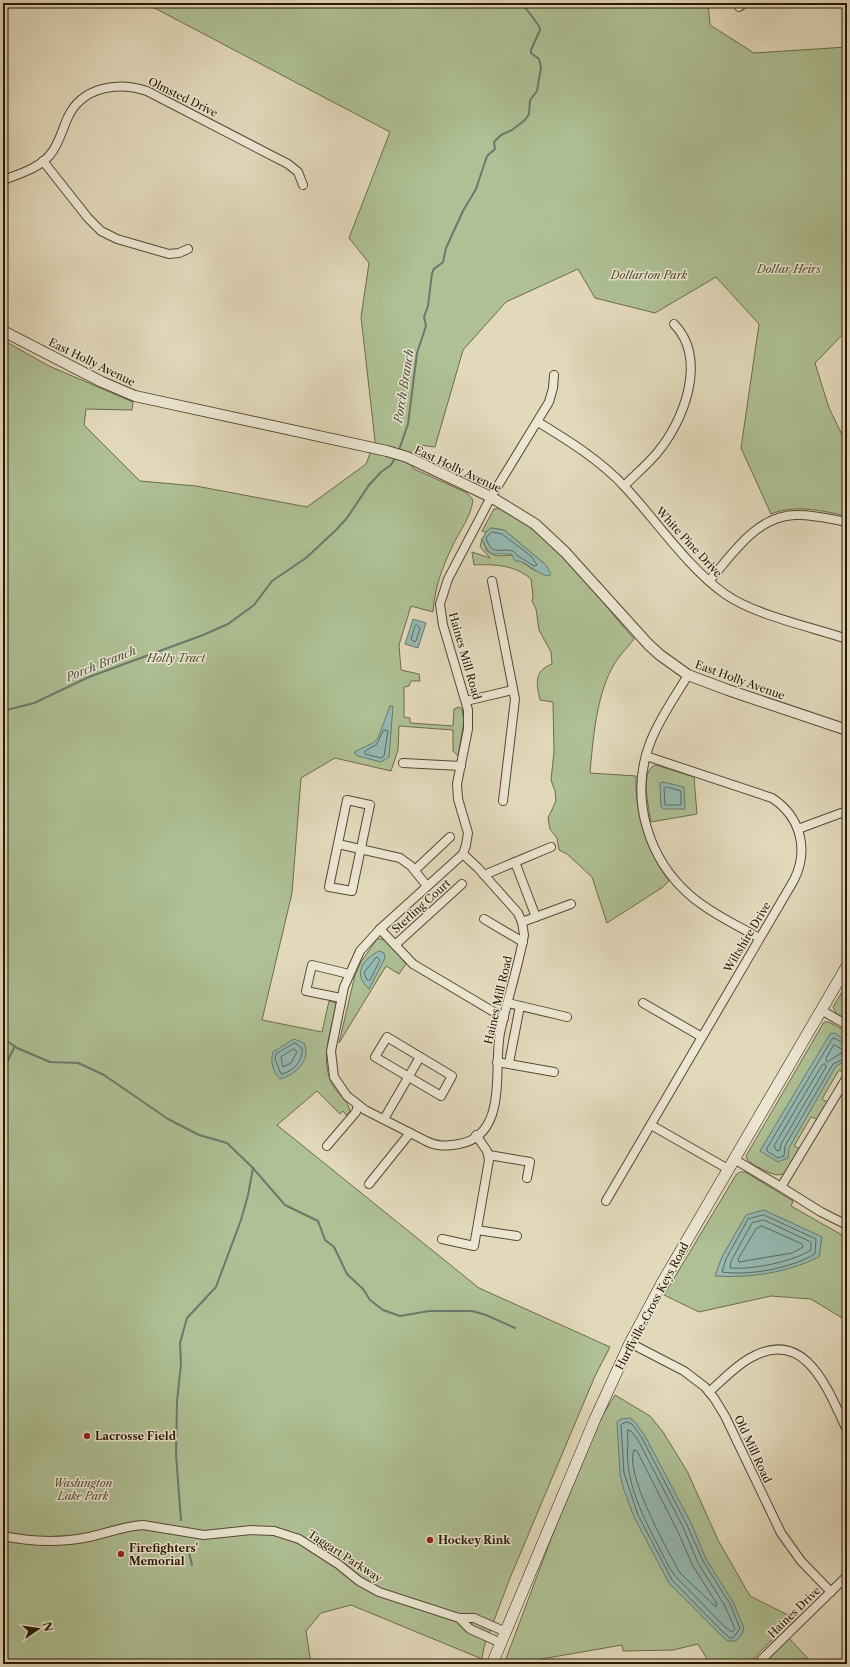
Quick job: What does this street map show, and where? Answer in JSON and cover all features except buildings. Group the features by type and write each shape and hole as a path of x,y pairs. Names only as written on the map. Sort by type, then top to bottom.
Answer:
{"main road":[{"name":"Hurffville-Cross Keys Road","path":"492,1664 595,1419 630,1343 662,1283 847,966"}],"street":[{"name":"Olmsted Drive","path":"3,180 30,169 43,161 56,146 69,114 82,99 103,88 128,86 154,94 288,164 298,172 302,185"},
{"path":"43,161 88,218 107,235 169,254 179,253 188,249"},
{"path":"624,486 661,448 674,428 684,404 689,384 691,358 687,343 674,324"},
{"name":"East Holly Avenue","path":"3,331 102,382 140,398 387,451 407,458 491,497 526,517 550,536 648,644 660,655 688,675 720,688 847,730"},
{"name":"Haines Mill Road","path":"522,922 524,928 523,942 504,1018 497,1062 495,1107 487,1125 476,1135 463,1143 439,1146 431,1144 358,1106 342,1092 334,1078 332,1068 332,1046 342,998 349,974 360,950 380,928 463,854 468,839 468,833 457,792 460,766 468,729 466,701 444,630 440,604 448,579 491,497 538,422 552,395 554,375"},
{"name":"White Pine Drive","path":"538,422 586,453 624,486 709,581 725,594 748,606 847,639"},
{"path":"709,581 750,535 769,522 785,516 802,514 847,522"},
{"path":"492,581 515,707 503,801"},
{"path":"688,675 658,724 646,756 642,779 643,811 651,841 665,867 680,886 700,903 759,938"},
{"path":"466,701 513,690"},
{"name":"Wiltshire Drive","path":"606,1201 800,867 802,847 798,829 784,808 768,796 646,756"},
{"path":"403,763 460,766"},
{"path":"347,800 370,805 352,891 329,887 338,844 347,800"},
{"path":"798,829 844,812"},
{"path":"415,870 450,837"},
{"path":"338,844 396,856 408,862 427,886"},
{"path":"484,875 551,848"},
{"path":"463,854 518,913 522,922 571,904"},
{"path":"515,862 536,917"},
{"name":"Sterling Court","path":"395,945 462,884"},
{"path":"484,919 523,942"},
{"path":"380,928 418,968 504,1018"},
{"path":"342,998 306,991 312,966 349,974"},
{"path":"508,1003 567,1017"},
{"path":"643,1003 702,1037"},
{"path":"509,1063 520,1006"},
{"path":"821,1010 847,1025"},
{"path":"387,1037 420,1056 452,1076 441,1096 374,1057 387,1037"},
{"path":"384,1119 420,1056"},
{"path":"497,1062 554,1072"},
{"path":"781,1187 847,1077"},
{"path":"327,1146 356,1112 358,1106"},
{"path":"651,1124 728,1169"},
{"path":"369,1184 410,1133"},
{"path":"442,1239 474,1246 489,1155 476,1135"},
{"path":"489,1155 530,1162 527,1178"},
{"path":"734,1159 821,1212 847,1225"},
{"path":"477,1230 517,1236"},
{"name":"Old Mill Road","path":"630,1343 679,1368 700,1382 709,1392 725,1416 781,1533 801,1561 831,1592"},
{"path":"709,1392 753,1356 768,1351 789,1352 801,1356 815,1368 847,1430"},
{"name":"Taggart Parkway","path":"3,1536 43,1542 87,1537 133,1525 143,1525 204,1535 251,1530 274,1531 299,1539 338,1564 359,1581 379,1592 459,1618 474,1618 506,1632"},
{"name":"Haines Drive","path":"757,1664 847,1576"},
{"name":"Taggart Parkway","path":"459,1618 470,1629 501,1643"}],"green space":[{"name":"Holly Tract","path":"145,3 708,3 710,25 754,53 847,47 847,330 815,363 829,408 847,445 847,516 809,509 790,509 771,514 741,448 759,324 716,277 655,313 595,298 578,269 506,302 463,350 435,447 418,445 412,468 467,493 473,500 468,518 442,569 435,594 433,612 411,606 399,645 401,670 419,674 420,681 411,681 409,686 404,687 404,717 410,718 410,723 453,726 454,709 459,707 462,709 464,721 458,756 453,751 453,730 399,726 398,750 391,771 335,758 301,778 292,893 262,1020 322,1032 329,1001 336,1003 328,1042 328,1072 331,1082 347,1103 350,1111 347,1116 343,1111 340,1114 317,1091 277,1125 479,1288 610,1347 595,1376 510,1578 484,1647 482,1659 351,1605 321,1613 306,1631 311,1664 3,1664 3,340 49,366 133,402 132,410 86,409 84,425 140,481 196,486 307,507 366,464 375,441 361,317 369,263 349,238 390,132"},
{"path":"498,508 516,517 553,548 588,585 634,639 614,664 602,692 596,719 590,773 636,776 638,805 644,832 654,857 669,881 663,887 607,923 592,877 567,854 559,850 557,838 550,829 548,818 556,801 555,791 551,780 554,752 553,702 540,700 537,683 539,674 542,670 552,664 551,652 539,630 536,609 532,601 533,596 531,579 525,574 504,566 474,565 472,552 490,558 480,547 482,539 487,551 496,556 512,555 535,571 546,565 504,530 491,528 486,532 482,531 494,509"},
{"path":"656,765 694,777 697,814 651,822 646,781 651,768"},
{"path":"377,939 381,939 390,944 406,964 399,974 386,966 339,1043 355,975 361,962"},
{"path":"842,992 847,995 847,1020 836,1013 833,1007"},
{"path":"824,1022 829,1022 847,1032 847,1068 844,1073 839,1070 822,1099 827,1102 817,1119 811,1117 794,1146 800,1149 788,1169 781,1175 776,1175 751,1163 746,1156"},
{"path":"740,1172 745,1172 793,1201 791,1206 842,1235 847,1235 847,1321 811,1299 771,1296 699,1312 664,1295 736,1175"},
{"path":"615,1395 650,1416 663,1432 687,1471 718,1540 750,1596 794,1618 748,1664 710,1664 698,1644 673,1650 623,1651 622,1645 513,1664 504,1664 554,1531 602,1416"},
{"path":"789,1638 813,1664 763,1664"}],"water":[{"path":"491,528 504,530 546,565 551,574 549,576 544,575 524,563 515,561 512,555 494,554 488,551 482,539 486,532"},
{"path":"413,619 426,623 418,648 405,644"},
{"path":"390,706 393,706 389,757 381,762 358,756 354,753 356,751 373,743 378,738"},
{"path":"663,782 684,787 685,809 664,809 661,807 660,783"},
{"path":"379,951 384,953 385,958 369,989 361,978 360,972 368,958"},
{"path":"835,1033 847,1042 847,1060 836,1066 789,1148 788,1158 778,1162 760,1151 830,1034"},
{"path":"294,1039 304,1043 306,1055 304,1061 301,1066 291,1074 280,1079 273,1066 273,1052"},
{"path":"764,1210 822,1237 819,1257 781,1271 742,1276 715,1276 722,1257 746,1215"},
{"path":"630,1418 635,1422 645,1436 691,1523 706,1559 733,1602 744,1628 742,1634 736,1641 728,1641 723,1637 669,1583 634,1517 620,1474 617,1422 621,1419"}],"waterway":[{"name":"Porch Branch","path":"399,450 408,424 417,353 426,326 424,317 428,306 432,273 434,269 443,262 446,248 463,211 476,189 487,156 495,149 494,142 501,135 512,130 525,120 529,114 530,100 537,91 541,67 539,59 531,53 531,50 540,30 539,26 522,3"},
{"name":"Porch Branch","path":"3,711 34,703 89,677 203,635 228,624 254,605 272,581 306,558 337,529 347,518 369,485 381,472 391,465 395,458"},
{"path":"3,1038 17,1048 50,1062 78,1063 87,1067 104,1075 168,1119 199,1135 227,1143 253,1168 285,1205 318,1221 325,1240 334,1247 347,1274 363,1289 370,1300 383,1310 400,1316 429,1311 472,1311 486,1315 515,1328"},
{"path":"3,1070 15,1046"},
{"path":"181,1520 176,1455 177,1401 181,1364 180,1343 187,1318 216,1287 241,1220 253,1168"},
{"path":"188,1548 192,1565"}],"place":[{"name":"Lacrosse Field","path":"87,1436"},
{"name":"Hockey Rink","path":"430,1540"},
{"name":"Firefighters' Memorial","path":"121,1554"}],"park label":[{"name":"Dollar Heirs","path":"789,269"},
{"name":"Dollarton Park","path":"649,275"},
{"name":"Washington Lake Park","path":"83,1489"}]}
